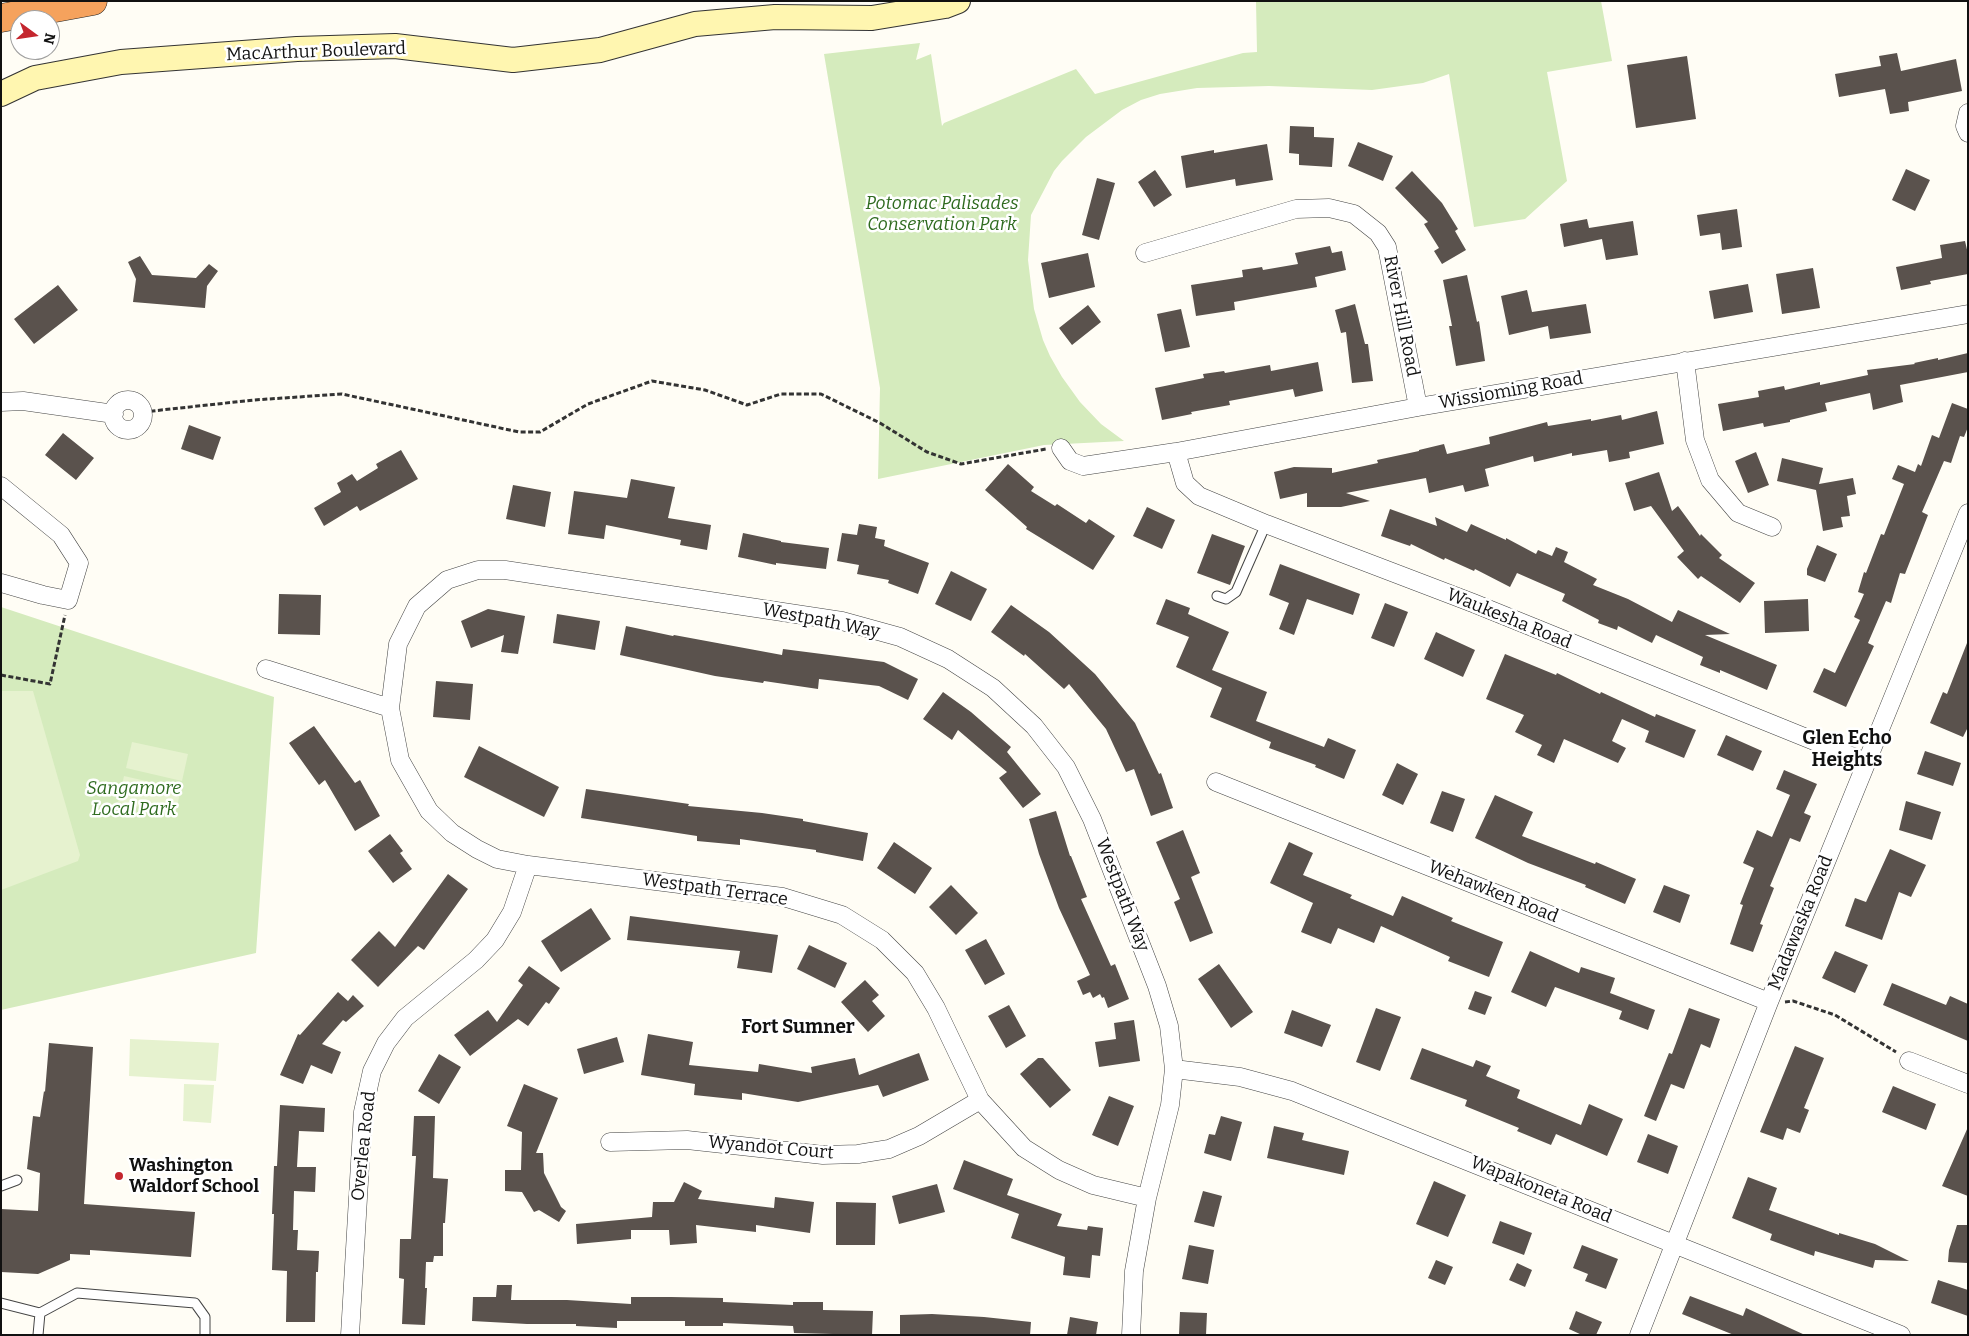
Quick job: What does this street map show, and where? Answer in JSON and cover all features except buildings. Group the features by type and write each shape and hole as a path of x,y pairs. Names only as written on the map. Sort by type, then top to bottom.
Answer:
{"highway":[{"path":"1,18 93,1"}],"main road":[{"name":"MacArthur Boulevard","path":"1,94 35,78 121,62 297,49 395,46 513,60 600,50 695,24 775,17 872,18 945,6 958,1"}],"street":[{"path":"1968,113 1965,126 1968,134"},
{"name":"River Hill Road","path":"1146,253 1296,209 1329,208 1354,214 1378,233 1387,247 1418,407"},
{"name":"Wissioming Road","path":"1061,448 1070,461 1083,466 1176,452 1418,407 1968,314"},
{"path":"1685,361 1695,440 1710,480 1738,513 1772,527"},
{"path":"1,402 23,401 114,414 115,409 121,402 130,400 138,404 143,412"},
{"name":"Waukesha Road","path":"1176,452 1184,483 1194,494 1266,524 1473,603 1866,762"},
{"path":"1,486 61,535 80,563 70,596 44,595 1,583"},
{"name":"Madawaska Road","path":"1639,1335 1769,1002 1968,513"},
{"name":"Westpath Way","path":"390,708 398,644 417,606 447,580 478,570 505,570 842,621 900,637 916,644 948,659 993,688 1034,726 1066,768 1092,819 1158,986 1169,1026 1174,1069 1170,1105 1147,1198 1134,1271 1131,1335"},
{"path":"266,669 390,708"},
{"name":"Westpath Terrace","path":"390,708 400,760 429,811 452,833 476,849 497,859 528,865 783,898 842,916 882,940 915,973 936,1008 980,1100 1024,1148 1059,1170 1093,1185 1147,1198"},
{"name":"Wehawken Road","path":"1216,782 1769,1002"},
{"name":"Overlea Road","path":"350,1335 363,1112 372,1071 386,1043 405,1018 476,960 495,940 512,912 528,865"},
{"path":"1909,1061 1968,1084"},
{"name":"Wapakoneta Road","path":"1174,1069 1240,1077 1292,1090 1901,1335"},
{"name":"Wyandot Court","path":"610,1142 687,1140 823,1156 858,1154 889,1149 919,1136 980,1100"}],"lane":[{"path":"1216,596 1226,599 1236,592 1266,524"},
{"path":"1,1186 17,1180"},
{"path":"1,1303 40,1313 77,1293 195,1303 205,1317 205,1335"},
{"path":"38,1335 40,1313"}],"path":[{"path":"143,412 254,400 342,394 520,432 540,432 588,404 652,380 705,390 747,405 780,394 821,394 880,423 927,452 960,464 1041,449 1061,448"},
{"path":"1,675 50,684 70,596"},
{"path":"1769,1002 1793,1001 1835,1015 1909,1061"}],"green space":[{"name":"Potomac Palisades Conservation Park","path":"1256,1 1601,1 1612,61 1547,72 1567,181 1525,219 1474,227 1449,74 1423,83 1372,90 1269,86 1197,88 1160,94 1141,100 1122,110 1086,137 1054,171 1031,215 1028,260 1034,309 1050,356 1080,402 1101,424 1124,441 1044,445 878,479 880,388 824,54 920,43 916,60 931,54 942,126 944,123 1076,69 1095,94 1243,53 1257,52"},
{"name":"Sangamore Local Park","path":"1,607 274,697 256,953 1,1010"},
{"path":"1,691 33,691 80,855 78,861 1,890"},
{"path":"132,742 188,754 182,781 126,768"},
{"path":"124,776 181,789 175,815 118,802"},
{"path":"130,1039 219,1043 216,1081 129,1076"},
{"path":"184,1084 214,1085 211,1123 183,1121"}],"place":[{"name":"Washington Waldorf School","path":"119,1176"}],"district":[{"name":"Glen Echo Heights","path":"1847,750"},
{"name":"Fort Sumner","path":"798,1028"}]}
